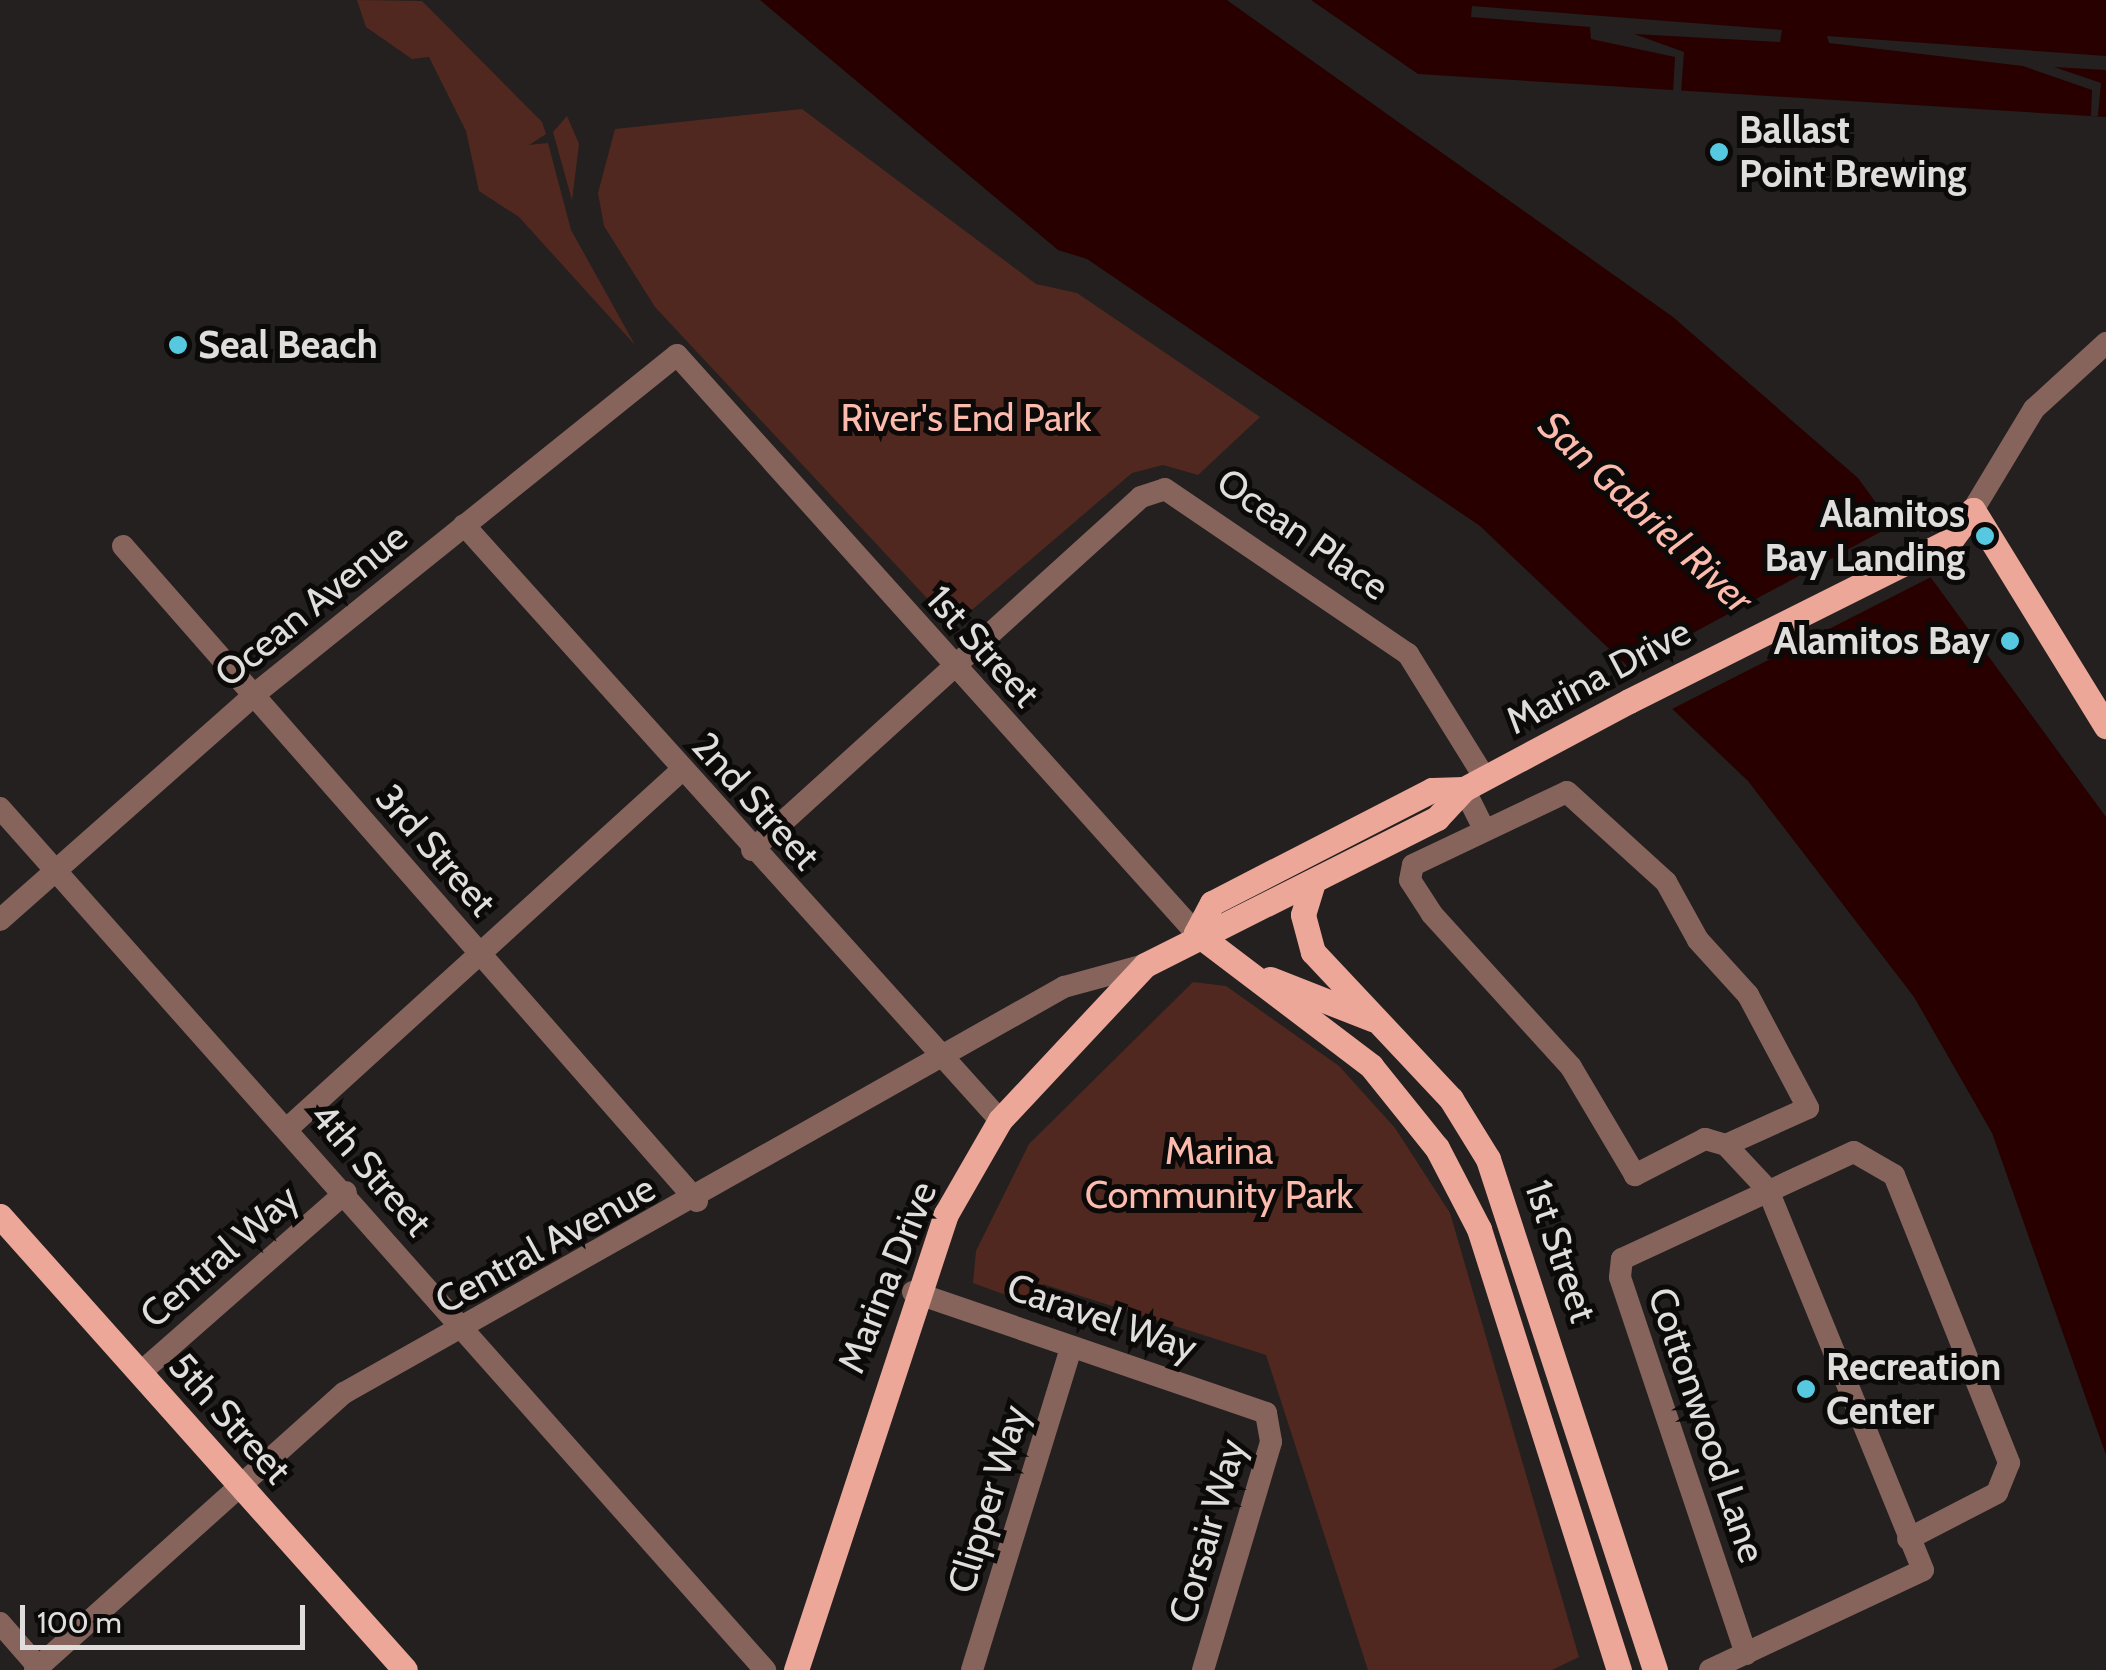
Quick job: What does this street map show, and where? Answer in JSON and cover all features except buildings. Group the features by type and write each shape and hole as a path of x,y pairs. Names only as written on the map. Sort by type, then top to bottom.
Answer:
{"main road":[{"name":"Marina Drive","path":"796,1670 913,1292 1000,1120 1146,966 1196,933 1231,927 1437,818 1474,783 1628,701 1950,540 1973,510"},
{"path":"1973,510 2106,726"},
{"name":"Marina Drive","path":"1196,933 1212,903 1432,790 1474,783"},
{"path":"1313,882 1302,915 1313,952 1386,1025"},
{"name":"1st Street","path":"1196,933 1371,1066 1460,1189 1619,1670"},
{"name":"1st Street","path":"1249,972 1386,1025 1488,1159 1654,1670"},
{"name":"5th Street","path":"0,1216 405,1670"}],"street":[{"path":"1973,510 2034,409 2106,343"},
{"name":"Ocean Avenue","path":"0,920 255,694 677,356"},
{"name":"1st Street","path":"677,356 950,666 1196,933"},
{"name":"Ocean Place","path":"950,666 1141,497 1166,488 1408,654 1474,783"},
{"name":"2nd Street","path":"464,525 752,850 1000,1120"},
{"name":"3rd Street","path":"123,546 697,1201"},
{"path":"752,850 950,666"},
{"name":"Central Way","path":"288,1128 682,770"},
{"path":"1474,783 1483,827"},
{"path":"1710,1670 1923,1570 1768,1190 1726,1144 1704,1139 1630,1172 1571,1068 1432,914 1410,880 1412,865 1483,827 1567,792 1666,882 1698,940 1748,996 1808,1108 1726,1144"},
{"name":"4th Street","path":"0,808 346,1192 765,1670"},
{"name":"Central Avenue","path":"38,1669 344,1393 697,1201 1064,987 1146,966"},
{"name":"Cottonwood Lane","path":"1746,1654 1618,1270 1622,1259 1854,1152 1875,1160 1894,1175 1952,1316 2008,1480 1908,1539"},
{"name":"Central Way","path":"140,1374 346,1192"},
{"name":"Caravel Way","path":"913,1292 1266,1413"},
{"name":"Clipper Way","path":"972,1670 1071,1349"},
{"name":"Corsair Way","path":"1203,1670 1271,1442 1266,1413"},
{"path":"0,1624 38,1669"}],"green space":[{"path":"357,0 422,1 542,122 546,134 529,145 548,143 571,230 635,345 519,217 479,191 466,131 429,57 412,59 366,27"},
{"name":"River's End Park","path":"802,109 1036,284 1077,293 1260,417 1198,475 1163,465 1132,473 953,626 655,307 604,226 598,193 615,129"},
{"path":"567,116 579,144 572,200 553,132"},
{"name":"Marina Community Park","path":"1193,982 1226,986 1339,1066 1395,1128 1450,1213 1579,1657 1552,1670 1368,1670 1266,1355 1043,1284 1036,1306 973,1283 976,1251 1029,1144"}],"water":[{"name":"San Gabriel River","path":"760,0 1227,0 1673,317 1858,478 2106,817 2106,1455 1992,1133 1914,997 1748,781 1480,526 1087,259 1058,250"},
{"path":"1311,0 2106,0 2106,117 1418,74"}],"pier":[{"path":"1227,0 1284,32 1428,137 1425,141"},
{"path":"1472,6 1782,30 1780,42 1634,34 1684,52 1681,93 1673,93 1675,57 1591,39 1590,27 1471,17"},
{"path":"1827,36 2106,56 2106,70 2054,67 2101,83 2098,116 2091,116 2092,90 2023,66 1829,43"},
{"path":"1897,523 1935,575 1670,710 1628,668"}],"place":[{"name":"Ballast Point Brewing","path":"1719,152"},
{"name":"Seal Beach","path":"178,345"},
{"name":"Alamitos Bay Landing","path":"1985,536"},
{"name":"Alamitos Bay","path":"2010,641"},
{"name":"Recreation Center","path":"1806,1389"}]}
